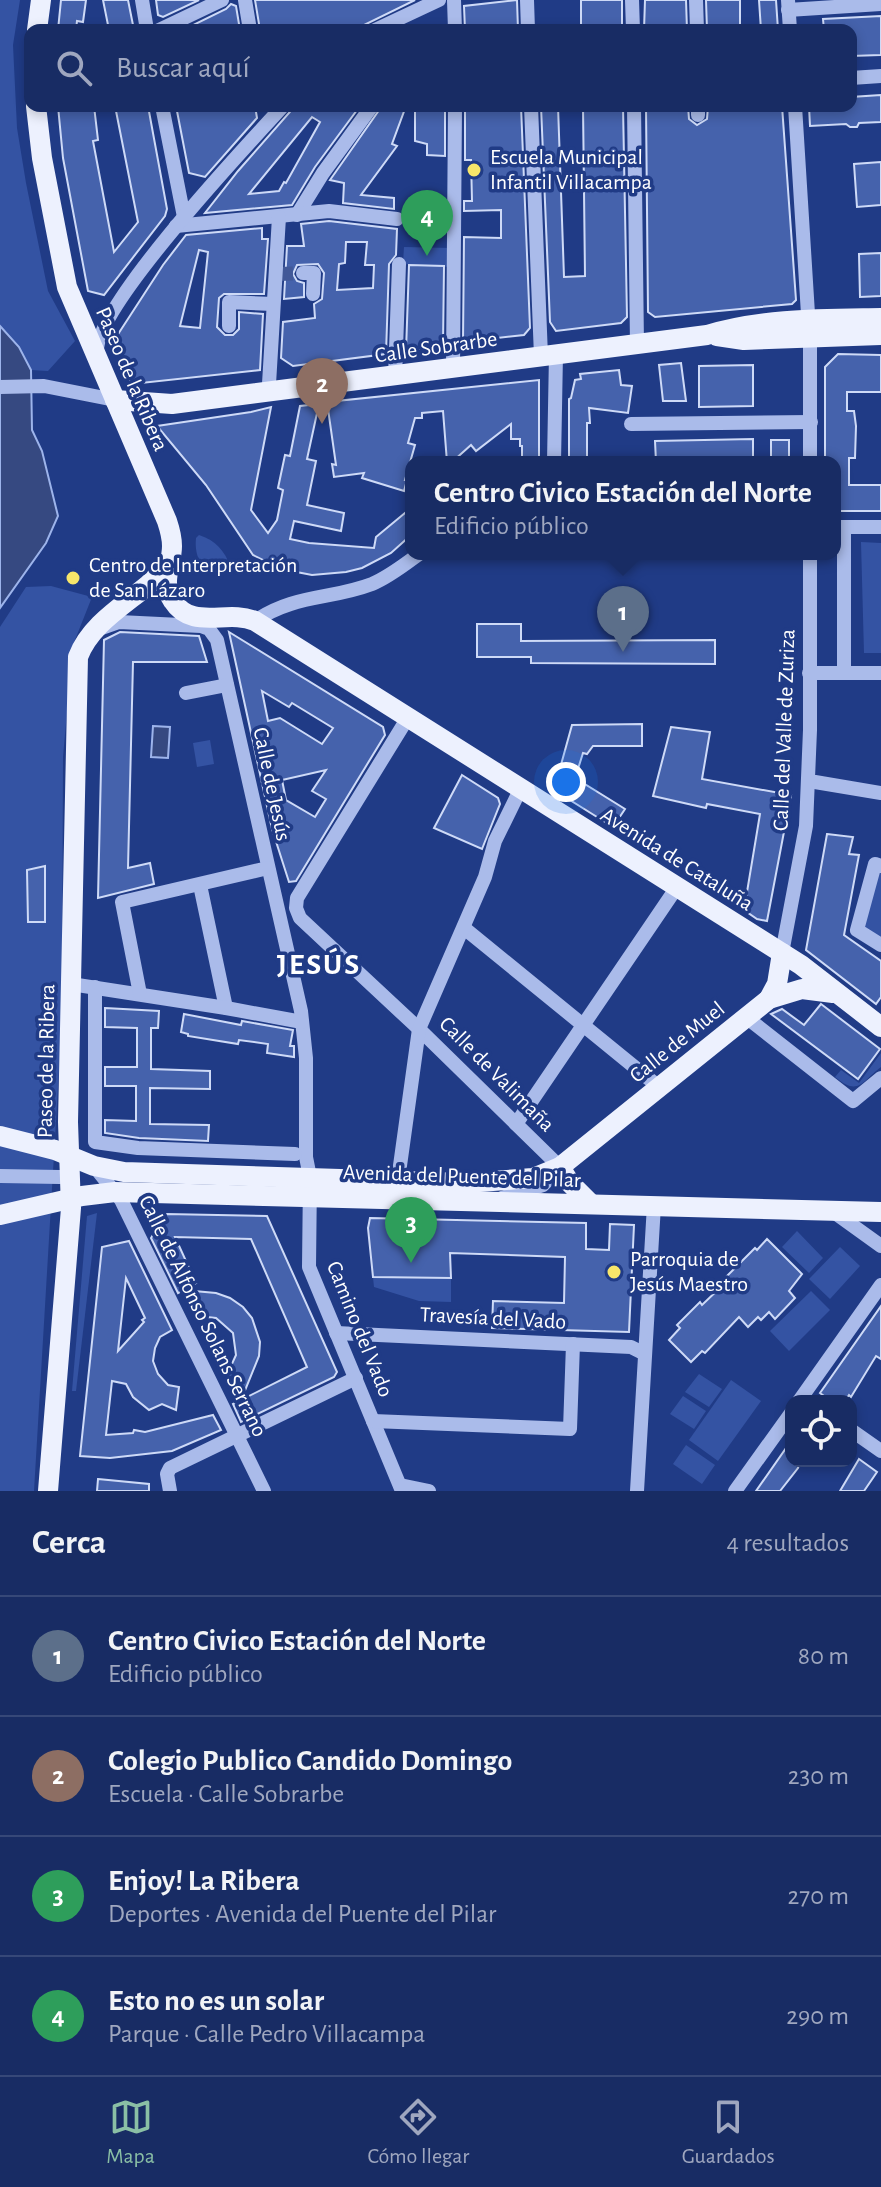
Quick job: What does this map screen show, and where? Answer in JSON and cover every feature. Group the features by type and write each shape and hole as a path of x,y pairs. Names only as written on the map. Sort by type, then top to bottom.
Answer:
{"main road":[{"path":"38,24 41,0"},
{"name":"Paseo de la Ribera","path":"37,112 63,273 171,534 169,561 150,584 113,612 91,635 78,657 68,1156 71,1199 48,1491"},
{"path":"809,328 881,318"},
{"path":"809,328 881,335"},
{"name":"Calle Sobrarbe","path":"115,400 172,404 707,335 744,340 809,328"},
{"path":"136,447 145,420 172,404"},
{"path":"169,561 166,586 177,608 195,618 245,618"},
{"name":"Avenida de Cataluña","path":"245,618 782,953 881,1027"},
{"path":"769,999 777,984 782,953"},
{"name":"Calle de Muel","path":"560,1167 769,999 802,989 837,994"},
{"name":"Avenida del Puente del Pilar","path":"0,1136 44,1146 94,1166 124,1172 497,1200 881,1212"},
{"path":"560,1167 570,1183 591,1204"},
{"name":"Avenida del Puente del Pilar","path":"0,1215 115,1192 310,1187 398,1180 466,1183 524,1179 548,1174 560,1167"}],"street":[{"path":"142,0 146,24"},
{"path":"172,24 222,0"},
{"path":"245,0 249,24"},
{"path":"397,24 439,0"},
{"path":"454,0 455,24"},
{"path":"527,0 528,24"},
{"path":"632,0 633,24"},
{"path":"696,0 697,24"},
{"path":"788,5 881,4"},
{"path":"857,78 881,76"},
{"path":"163,112 180,221"},
{"path":"266,112 268,123"},
{"path":"98,362 98,336 137,278 180,221 278,112"},
{"path":"297,215 368,112"},
{"path":"453,369 455,112"},
{"path":"531,112 554,456"},
{"path":"634,112 637,344"},
{"path":"795,112 809,328 810,456"},
{"path":"180,221 279,217 329,211 397,219"},
{"path":"269,384 279,217"},
{"path":"395,377 399,264"},
{"path":"310,271 313,294"},
{"path":"229,326 229,302 273,304"},
{"path":"0,387 44,386 115,400"},
{"path":"631,424 811,422"},
{"path":"841,527 881,527"},
{"path":"217,640 223,627 285,604 370,584 411,560"},
{"name":"Calle del Valle de Zuriza","path":"782,953 806,826 810,560"},
{"path":"841,560 844,673"},
{"path":"91,635 111,624 131,622 201,626 212,631 217,640"},
{"name":"Calle de Jesús","path":"217,640 302,1022 306,1058 306,1157 310,1187"},
{"path":"809,673 881,673"},
{"path":"186,693 227,685"},
{"path":"285,936 293,928 306,924 297,912 297,898 407,719"},
{"path":"815,782 881,793"},
{"path":"398,1180 419,1029 485,877 495,841 521,788"},
{"path":"881,866 875,864 857,930 881,945"},
{"path":"140,994 122,902 268,868"},
{"path":"200,885 226,1008"},
{"path":"516,1124 677,887"},
{"path":"276,896 297,898"},
{"name":"Calle de Valimaña","path":"306,924 560,1167"},
{"path":"464,928 659,1087"},
{"path":"71,984 302,1022"},
{"path":"95,987 95,1142 138,1148 295,1154"},
{"path":"746,1017 853,1101 881,1078"},
{"name":"Calle de Alfonso Solans Serrano","path":"94,1166 126,1209 264,1491"},
{"path":"497,1200 543,1185 560,1167"},
{"path":"0,1176 52,1177"},
{"name":"Camino del Vado","path":"310,1187 309,1267 401,1488"},
{"path":"640,1489 654,1205"},
{"path":"831,1210 881,1246"},
{"path":"806,1395 881,1285"},
{"name":"Travesía del Vado","path":"336,1333 631,1347 645,1354"},
{"path":"373,1421 570,1429 573,1344"},
{"path":"170,1491 166,1479 170,1468 356,1378"},
{"path":"735,1491 785,1421"},
{"path":"857,1434 881,1451"},
{"path":"401,1488 429,1491"}],"shaded area":[{"path":"0,0 20,0 13,45 17,128 48,291 75,341 48,371 31,370 19,347 0,326"},
{"path":"404,247 452,248 451,267 403,264"},
{"path":"0,326 19,347 31,370 32,430 42,451 58,516 46,543 0,608"},
{"path":"199,535 215,543 225,556 230,566 225,574 211,572 198,559 196,538"},
{"path":"861,542 881,543 881,653 864,653"},
{"path":"51,586 92,597 73,645 63,757 62,1020 34,1491 0,1491 0,627 26,587"},
{"path":"153,726 170,727 168,758 151,757"},
{"path":"210,740 214,764 197,767 193,743"},
{"path":"881,860 881,941 859,928"},
{"path":"881,1053 881,1067 860,1085 850,1086 835,1077 841,1070 859,1083"},
{"path":"97,1213 76,1391 72,1391 87,1216"},
{"path":"370,1218 451,1219 451,1302 419,1301 374,1287 368,1228"},
{"path":"797,1231 823,1258 809,1273 782,1247"},
{"path":"840,1247 860,1266 830,1299 809,1279"},
{"path":"811,1291 830,1310 789,1351 770,1331"},
{"path":"699,1374 722,1389 709,1407 685,1392"},
{"path":"731,1380 761,1401 718,1461 689,1440"},
{"path":"683,1396 706,1411 694,1429 670,1414"},
{"path":"686,1445 715,1465 702,1484 673,1464"}],"building":[{"path":"61,0 86,0 83,22 59,24"},
{"path":"103,0 128,0 133,24 108,24"},
{"path":"156,0 199,0 163,17 158,15"},
{"path":"255,0 415,0 366,24 259,24"},
{"path":"517,0 518,24 465,24 464,6"},
{"path":"581,0 622,0 622,24 581,24"},
{"path":"645,0 686,0 687,24 644,24"},
{"path":"706,0 740,0 740,24 707,24"},
{"path":"759,0 776,0 778,24 761,24"},
{"path":"231,4 236,6 239,24 195,24"},
{"path":"881,16 881,55 857,56 857,24 823,24 823,19"},
{"path":"881,95 881,122 859,123 857,127 846,124 810,126 809,112 857,112 857,97"},
{"path":"59,112 95,112 98,140 93,141 114,252 138,222 116,112 149,112 167,209 165,216 104,295 88,291 63,158"},
{"path":"177,112 256,112 257,118 205,177 189,173"},
{"path":"290,112 356,112 315,167 292,205 205,213","holes":["312,117 320,122 279,191 249,194"]},
{"path":"378,112 404,112 392,144 397,146 361,195 394,198 394,209 343,203 344,183 330,180"},
{"path":"415,112 445,112 445,156 427,155 427,144 415,141"},
{"path":"465,112 521,112 530,328 524,335 463,342 464,237 501,238 501,210 464,211 464,201 472,201 471,160 465,160"},
{"path":"541,112 558,112 564,277 585,276 583,112 623,112 627,317 621,323 556,331 550,322"},
{"path":"646,112 688,112 689,119 697,125 707,119 708,112 782,112 796,300 792,304 655,317 648,312"},
{"path":"881,162 881,205 857,207 854,164"},
{"path":"329,221 397,229 396,255 389,264 386,354 293,366 281,358 283,322 315,318 314,304 322,299 324,273 318,264 297,265 293,274 297,281 304,283 304,297 284,299 287,246 304,246 301,224","holes":["346,242 367,242 365,265 374,265 373,288 337,290 339,264 345,263"]},
{"path":"262,228 262,239 268,239 264,294 224,294 219,298 217,327 225,335 233,335 239,329 239,312 263,314 260,370 132,384 111,345 186,235","holes":["199,250 208,252 200,328 180,326"]},
{"path":"881,253 881,296 860,297 859,254"},
{"path":"409,265 444,266 443,345 406,351"},
{"path":"838,354 881,355 881,392 847,392 847,411 854,411 856,426 855,458 849,458 849,485 881,485 881,511 841,511 841,456 825,456 825,367"},
{"path":"681,363 686,401 663,401 659,365"},
{"path":"753,365 753,406 699,407 699,366"},
{"path":"619,370 621,385 632,386 628,413 589,408 587,456 569,456 569,399 575,380 581,379 580,374"},
{"path":"539,380 539,456 522,456 520,439 511,439 511,424 476,451 471,445 459,456 447,456 443,411 422,413 422,418 415,418 408,443 415,445 412,456 405,456 404,491 362,478 364,473 334,477 332,464 336,465 327,402"},
{"path":"319,404 307,459 316,461 307,505 344,513 341,531 294,521 290,539 374,548 376,537 405,513 405,540 391,553 362,568 312,575 281,569 253,555 206,485 157,426 271,407 251,510 268,533 277,520 283,490 278,488 285,455 290,456 300,406"},
{"path":"753,439 753,456 656,456 655,441"},
{"path":"771,440 789,440 789,456 771,456"},
{"path":"477,624 521,624 521,641 715,640 715,664 531,663 531,657 477,657"},
{"path":"120,632 199,636 207,662 133,662 128,868 150,863 154,884 98,898 104,640"},
{"path":"229,632 383,727 385,735 296,881 289,882 272,829","holes":["262,691 289,707 292,703 333,728 322,744 280,718 268,721","326,770 312,791 326,799 315,817 286,800 282,780"]},
{"path":"642,724 642,746 593,746 587,754 583,753 577,772 582,773 580,781 625,809 613,827 554,790 572,725"},
{"path":"671,727 710,732 702,779 791,795 767,921 757,919 744,910 760,814 707,804 706,808 653,796"},
{"path":"462,775 498,798 500,804 482,849 434,828"},
{"path":"827,834 853,837 849,854 859,855 844,935 881,961 881,997 876,1004 806,950"},
{"path":"45,866 45,922 28,922 27,870"},
{"path":"821,1004 880,1049 858,1079 771,1014 782,1009 804,1025"},
{"path":"105,1008 159,1011 158,1028 151,1028 151,1069 210,1071 210,1089 150,1088 150,1124 209,1125 208,1141 105,1133 105,1120 136,1121 136,1086 105,1086 105,1067 137,1067 137,1028 105,1027"},
{"path":"184,1014 241,1025 242,1021 293,1030 290,1046 294,1046 294,1057 267,1053 268,1044 239,1040 238,1044 188,1036 181,1032"},
{"path":"166,1214 267,1216 337,1372 334,1377 241,1422 233,1404 307,1367 251,1239 175,1237 196,1283 178,1293 151,1238"},
{"path":"370,1218 586,1223 586,1249 609,1250 610,1224 634,1225 629,1332 492,1328 493,1301 564,1303 565,1257 450,1253 451,1278 373,1277 368,1228"},
{"path":"767,1239 802,1274 789,1291 795,1298 775,1319 769,1312 748,1327 739,1317 705,1353 702,1351 691,1362 669,1340 680,1328 677,1325 700,1302 702,1305 725,1283 723,1280"},
{"path":"129,1241 172,1330 160,1337 153,1361 158,1374 168,1385 179,1387 176,1410 162,1404 149,1410 133,1397 126,1384 112,1381 106,1435 133,1433 134,1430 145,1432 213,1415 221,1430 172,1451 110,1458 80,1456 102,1247","holes":["126,1278 145,1318 118,1351"]},
{"path":"194,1291 230,1298 252,1318 260,1342 259,1356 244,1393 225,1372 236,1355 233,1333 216,1318 198,1316"},
{"path":"881,1306 881,1359 876,1356 852,1395 820,1393"},
{"path":"785,1450 785,1467 798,1468 780,1491 756,1491"},
{"path":"859,1459 877,1472 864,1491 840,1491 857,1467"},
{"path":"98,1479 149,1484 149,1491 97,1491"}],"tunnel":[{"path":"279,274 303,273"}],"place":[{"name":"Escuela Municipal Infantil Villacampa","path":"474,170"},
{"name":"Esto no es un solar","path":"427,256"},
{"name":"Colegio Publico Candido Domingo","path":"322,424"},
{"name":"Centro de Interpretación de San Lázaro","path":"73,578"},
{"name":"Centro Civico Estación del Norte","path":"623,652"},
{"name":"Enjoy! La Ribera","path":"411,1263"},
{"name":"Parroquia de Jesús Maestro","path":"614,1272"}],"district":[{"name":"JESÚS","path":"319,965"}]}
